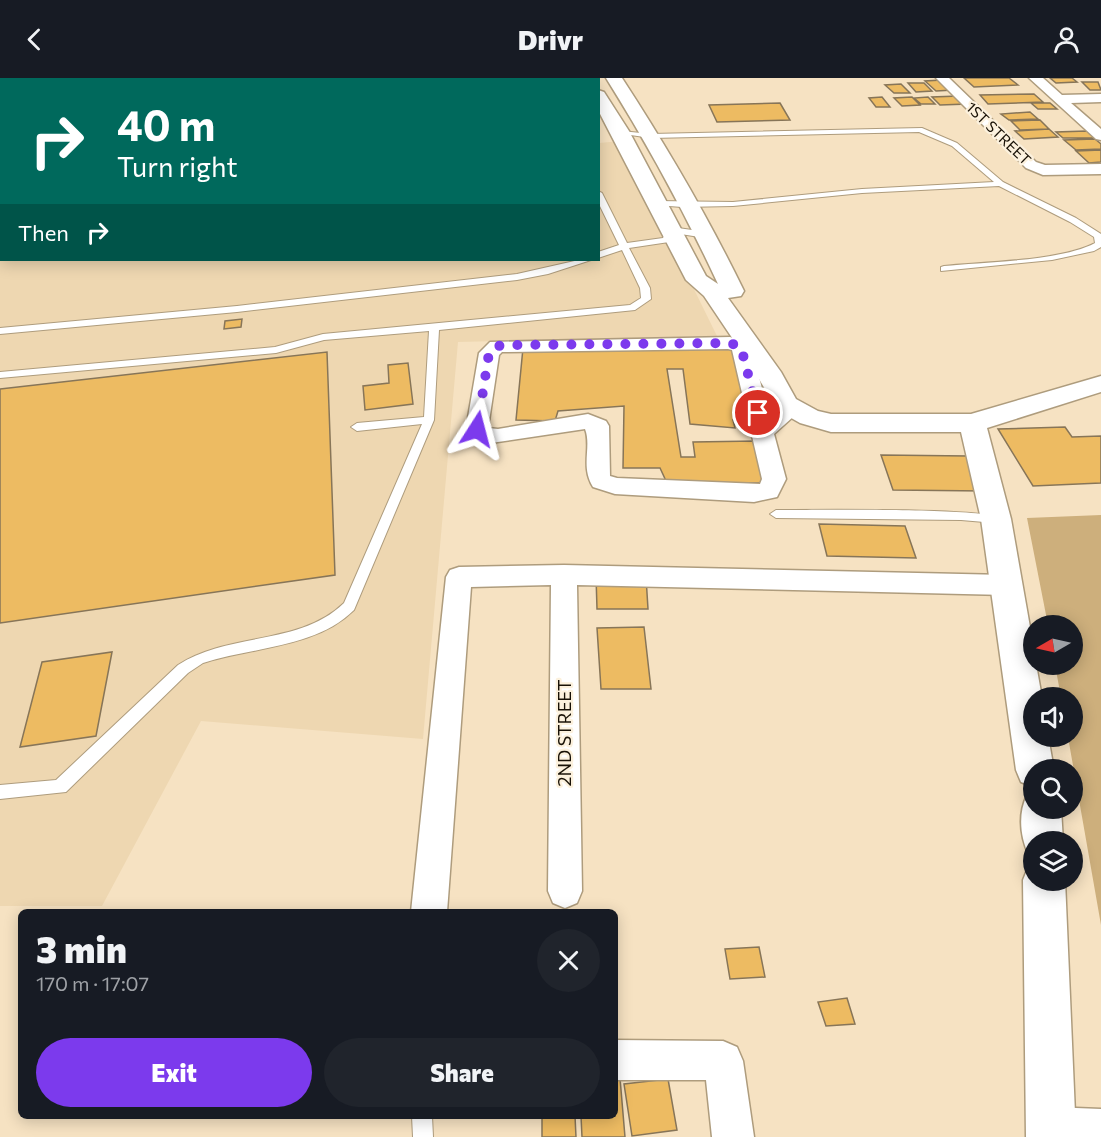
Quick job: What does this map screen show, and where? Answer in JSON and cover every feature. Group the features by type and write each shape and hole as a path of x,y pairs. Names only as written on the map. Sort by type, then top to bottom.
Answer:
{"street":[{"path":"614,78 706,235 732,291 712,291"},
{"name":"1ST STREET","path":"942,78 1031,165 1043,170 1101,169"},
{"path":"1035,78 1098,131"},
{"path":"1060,99 1101,98"},
{"path":"600,100 608,121 656,203 697,280 712,291 758,373 762,432 774,479 770,491 754,494 615,486 601,481 597,472 598,426 588,421 484,437 477,429 489,353 497,346 730,343 741,347 758,373 786,404 809,417 831,423 972,423 1101,384"},
{"path":"608,121 643,125"},
{"path":"762,432 792,408"},
{"path":"972,423 996,519 1033,759"},
{"path":"429,909 459,576 564,575 1006,585"},
{"name":"2ND STREET","path":"564,575 565,891"},
{"path":"1044,891 1051,1132 1101,1129"},
{"path":"618,1060 723,1061 733,1137"}],"lane":[{"path":"643,125 673,134 919,130 943,137 957,145 1000,184 1073,220 1098,236 1100,244 1096,248 1072,254 944,269"},
{"path":"656,203 690,207 862,191 1000,184"},
{"path":"0,375 276,350 323,337 632,308 646,299 646,294 600,197"},
{"path":"600,254 624,246 666,240 671,230 706,235"},
{"path":"0,331 237,309 517,277 584,261"},
{"path":"0,792 60,787 166,684 198,659 318,629 337,618 349,606 429,420 434,328"},
{"path":"357,427 429,420"},
{"path":"776,514 961,516 996,519"},
{"path":"422,1119 423,1137"}],"shaded area":[{"path":"621,141 717,336 458,342 423,739 201,721 102,906 0,906 0,261 600,261 600,143"},
{"path":"1101,515 1101,925 1082,819 1083,759 1072,759 1070,747 1083,747 1083,687 1059,687 1057,675 1083,675 1083,615 1046,615 1027,518"}],"building":[{"path":"964,78 1009,78 1018,85 974,87"},
{"path":"1050,78 1072,78 1077,82 1056,83"},
{"path":"942,80 953,90 936,91 925,81"},
{"path":"1082,82 1098,82 1101,90 1090,90"},
{"path":"908,83 924,83 932,91 916,92"},
{"path":"901,84 910,93 894,93 885,85"},
{"path":"1034,94 1043,102 988,104 980,95"},
{"path":"959,96 967,104 940,105 932,97"},
{"path":"882,97 890,107 876,107 869,98"},
{"path":"912,97 920,105 902,106 894,98"},
{"path":"928,97 935,104 921,104 914,98"},
{"path":"780,103 790,120 717,122 709,105"},
{"path":"1031,103 1050,103 1057,109 1038,109"},
{"path":"1030,112 1038,119 1009,120 1001,114"},
{"path":"1040,120 1049,129 1020,130 1011,121"},
{"path":"1049,129 1058,137 1024,139 1015,131"},
{"path":"1087,131 1095,138 1063,138 1056,132"},
{"path":"1095,139 1101,144 1101,149 1076,150 1064,140"},
{"path":"1101,150 1101,162 1089,163 1076,151"},
{"path":"242,319 241,327 224,329 225,321"},
{"path":"523,348 733,348 753,419 733,420 735,428 690,424 683,369 667,369 681,457 695,457 693,442 756,441 763,483 667,483 660,468 623,468 624,406 558,411 555,421 516,420"},
{"path":"327,352 335,575 0,623 0,389"},
{"path":"408,363 413,404 365,410 363,386 389,383 388,365"},
{"path":"1065,427 1072,437 1101,436 1101,483 1033,486 998,429"},
{"path":"881,455 968,456 984,491 893,490"},
{"path":"819,524 905,526 916,558 827,556"},
{"path":"596,576 646,577 648,609 597,609"},
{"path":"644,627 651,689 601,689 597,628"},
{"path":"112,652 96,736 20,747 42,662"},
{"path":"759,947 765,977 730,979 725,949"},
{"path":"847,998 855,1024 826,1026 818,1002"},
{"path":"618,1078 620,1078 625,1137 582,1137 581,1119 618,1119"},
{"path":"668,1079 677,1130 632,1136 624,1084"},
{"path":"542,1119 575,1119 576,1137 542,1137"}],"route":[{"path":"477,429 489,353 497,346 513,345 730,343 741,347 758,413"}]}
